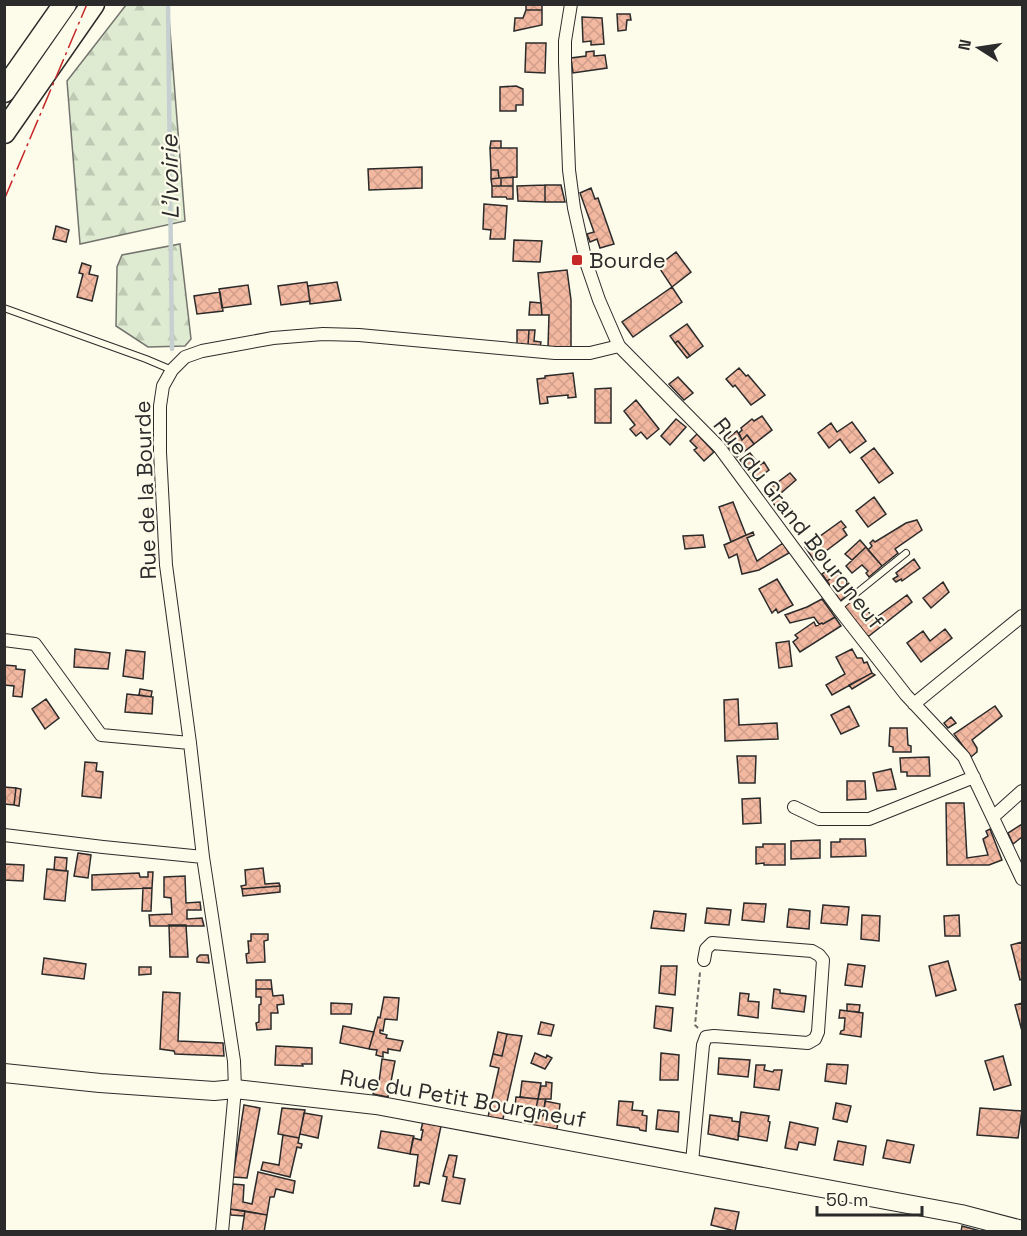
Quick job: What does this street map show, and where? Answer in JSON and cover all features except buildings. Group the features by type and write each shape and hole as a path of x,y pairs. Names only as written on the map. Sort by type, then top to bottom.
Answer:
{"highway":[{"path":"4,91 65,4"},
{"path":"4,132 93,4"}],"street":[{"name":"Rue du Grand Bourgneuf","path":"571,4 565,41 565,62 569,170 574,208 586,262 619,346 719,447 838,608 914,704 964,757 1023,879"},
{"path":"172,370 185,357 202,351 273,338 323,334 359,335 555,353 590,353 619,346"},
{"name":"Rue de la Bourde","path":"172,370 163,386 160,406 162,501 166,565 190,743"},
{"path":"914,704 1023,616"},
{"path":"4,640 35,644 101,735 190,743 203,857 234,1061 235,1089 222,1232"},
{"path":"794,807 819,819 869,819 974,777"},
{"path":"993,817 1023,791"},
{"path":"4,835 203,857"},
{"path":"692,1162 703,1045 706,1037 808,1043 815,1039 818,1032 823,960 812,951 712,944 706,950 704,960"},
{"name":"Rue du Petit Bourgneuf","path":"4,1073 214,1091 235,1089 376,1105 692,1162 961,1214 1023,1230"}],"lane":[{"path":"4,308 172,370"},
{"path":"838,608 906,553"}],"path":[{"path":"704,960 700,974 695,1025 706,1037"}],"green space":[{"path":"126,5 168,5 185,221 80,244 67,81"},
{"path":"180,244 191,339 185,346 148,347 116,326 117,267 122,255"}],"waterway":[{"name":"L'Ivoirie","path":"168,4 172,349"}],"power":[{"path":"4,200 87,4"}],"place":[{"name":"Bourde","path":"577,260"}]}
